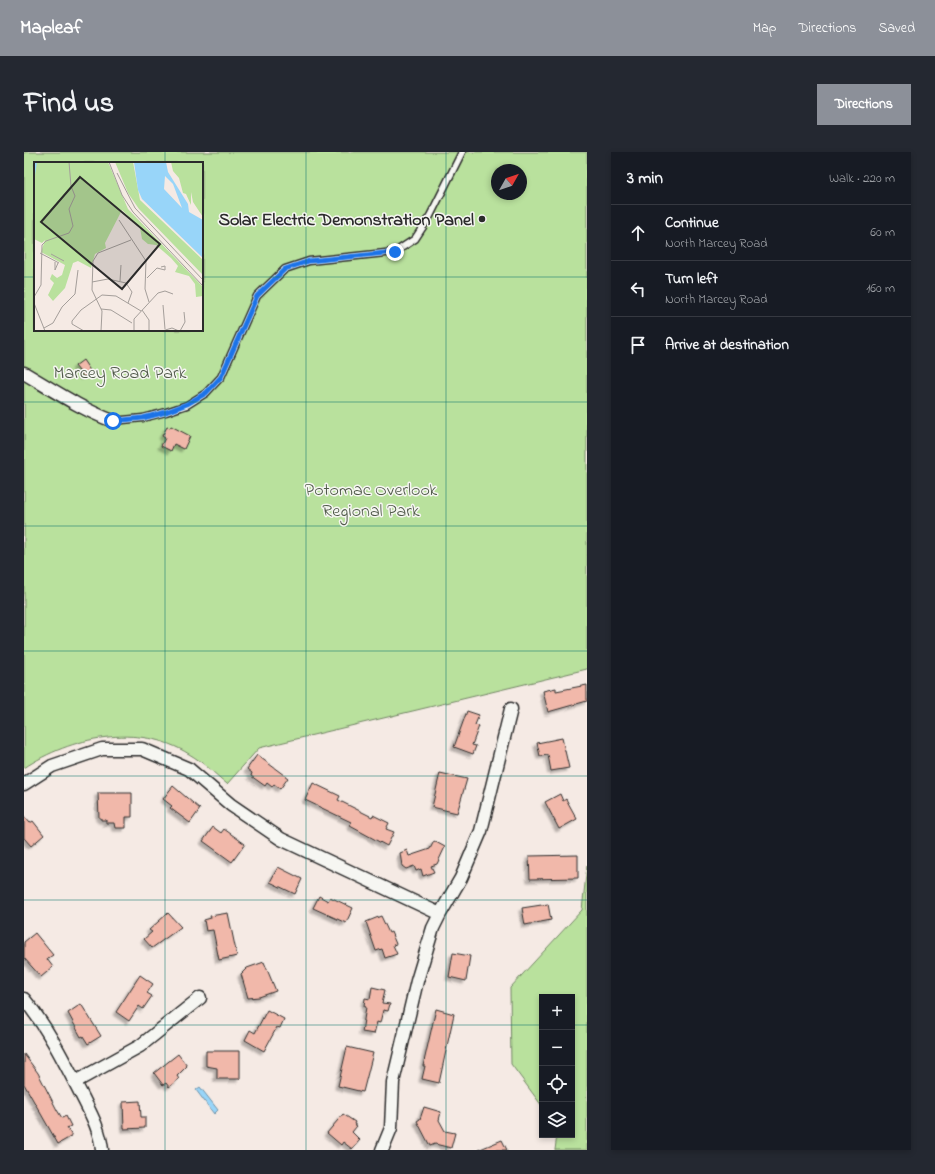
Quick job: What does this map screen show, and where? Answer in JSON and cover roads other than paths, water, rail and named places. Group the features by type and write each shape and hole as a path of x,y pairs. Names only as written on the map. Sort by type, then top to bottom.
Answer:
{"street":[{"path":"24,373 77,404 113,421"},
{"path":"386,1149 391,1128 393,1082 416,988 433,928 461,878 481,831 511,709"},
{"path":"24,784 52,766 102,749 142,749 189,769 231,805 281,839 440,914"},
{"path":"75,1082 140,1046 200,998"},
{"path":"24,999 50,1037 75,1082 97,1126 102,1150"}],"lane":[{"path":"113,421 143,418 166,412 187,404 206,393 221,377 257,296 285,269 309,261 395,252 415,239 430,216 462,152"}],"water":[{"path":"200,1087 218,1110 214,1114 196,1090"}],"place":[{"name":"Solar Electric Demonstration Panel","path":"482,219"}],"park label":[{"name":"Marcey Road Park","path":"120,372"},
{"name":"Potomac Overlook Regional Park","path":"371,499"}]}
